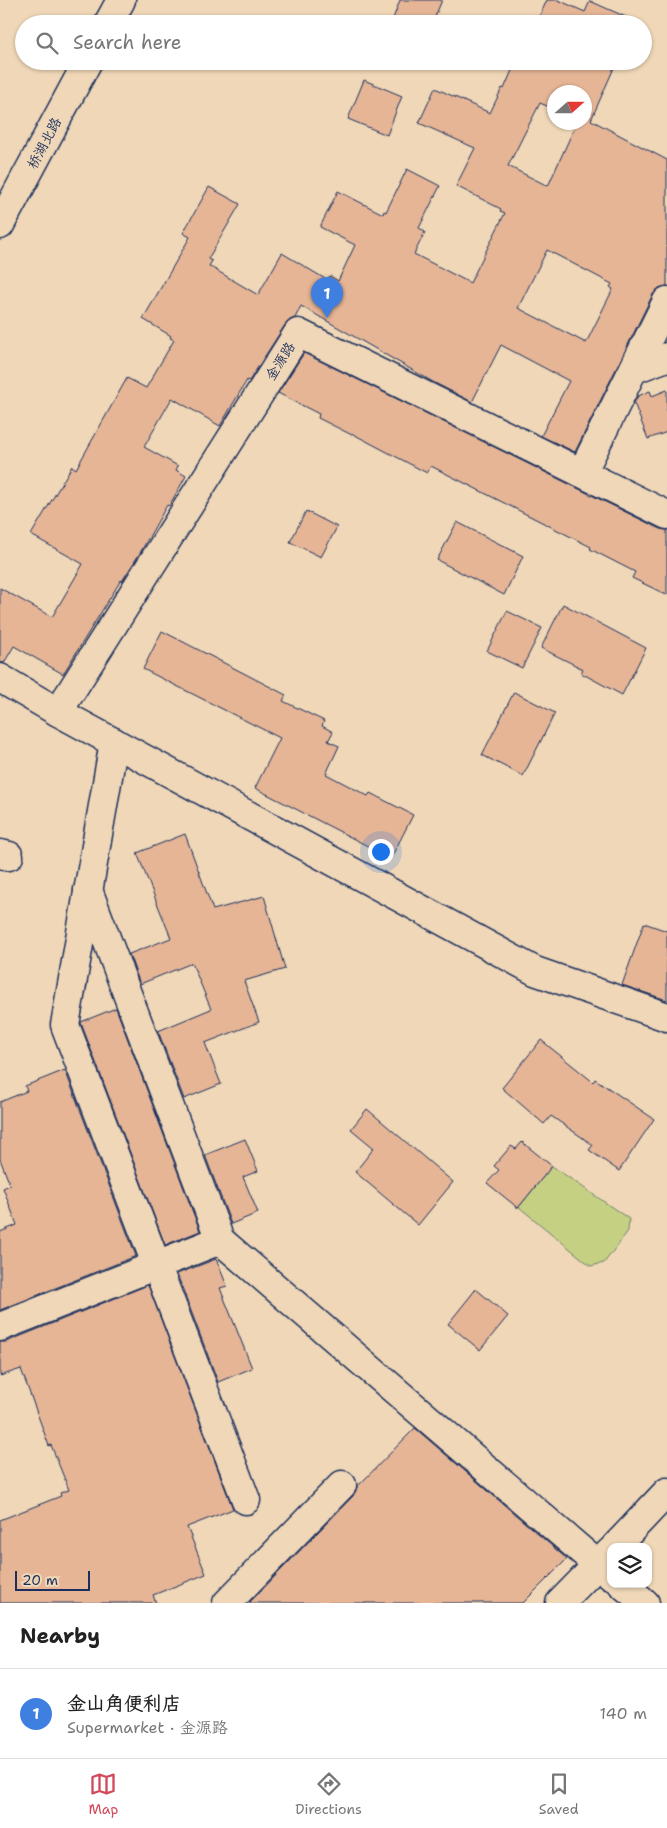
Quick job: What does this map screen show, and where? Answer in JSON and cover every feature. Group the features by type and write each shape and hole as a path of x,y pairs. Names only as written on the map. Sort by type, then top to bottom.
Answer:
{"street":[{"path":"113,15 121,0"},
{"name":"桥湖北路","path":"0,225 83,70"},
{"path":"582,473 667,301"},
{"name":"金源路","path":"58,712 298,333 667,515"},
{"path":"634,369 667,357"},
{"path":"0,678 58,712 535,971 667,1018"},
{"path":"114,742 65,1025 246,1500"},
{"path":"88,890 220,1240 607,1558"},
{"path":"0,1327 220,1240"},
{"path":"227,1603 342,1485"},
{"path":"624,1543 667,1492"},
{"path":"560,1603 607,1562"},
{"path":"627,1588 645,1603"}],"green space":[{"path":"552,1166 629,1219 628,1231 604,1263 591,1266 519,1207"}],"building":[{"path":"400,0 442,0 436,15 394,15"},
{"path":"547,0 558,0 585,12 590,1 622,15 540,15"},
{"path":"512,70 613,70 592,118 592,85 547,85 547,106 540,103 508,166 548,186 573,130 592,130 592,121 667,160 667,286 659,288 653,294 575,452 541,436 569,381 501,345 472,402 433,382 301,306 295,318 285,325 249,381 247,380 220,426 172,398 144,447 178,466 176,470 186,476 140,553 121,580 63,674 14,646 4,663 0,662 0,588 52,617 83,564 31,535 72,466 76,469 127,378 146,388 174,340 170,338 171,336 143,319 190,237 183,233 209,187 240,204 208,259 212,261 209,266 258,295 282,253 327,280 330,276 338,281 355,245 320,227 338,191 383,214 384,211 386,212 407,169 440,186 419,228 425,232 414,254 470,283 505,213 500,211 501,209 456,186 475,148 419,123 435,88 490,113","holes":["547,250 612,284 610,287 613,289 586,343 518,308"]},
{"path":"364,80 402,96 387,135 348,119"},
{"path":"304,353 660,529 667,530 667,595 632,578 635,572 590,549 591,547 431,466 427,473 318,418 319,414 278,393"},
{"path":"667,390 667,432 648,439 634,403 638,396 650,391 652,396"},
{"path":"306,511 337,527 321,557 290,542"},
{"path":"457,522 523,556 504,595 437,560"},
{"path":"563,604 646,648 622,695 581,673 583,669 541,648"},
{"path":"507,611 542,628 522,668 487,651"},
{"path":"162,631 286,695 283,701 324,721 322,726 333,732 328,741 339,746 326,774 368,796 370,793 413,815 391,858 255,788 280,738 143,669"},
{"path":"514,692 555,713 523,776 482,755"},
{"path":"185,834 213,910 264,896 285,969 244,981 259,1022 205,1043 221,1084 184,1099 158,1031 211,1009 192,963 140,984 129,954 171,938 137,853"},
{"path":"644,923 667,931 667,1000 622,985"},
{"path":"116,1008 200,1231 165,1245 81,1023"},
{"path":"541,1040 593,1082 595,1079 654,1119 619,1171 589,1150 593,1145 551,1116 544,1124 502,1088"},
{"path":"65,1070 136,1256 0,1310 0,1232 17,1225 3,1188 10,1185 0,1159 0,1102 27,1091 25,1086"},
{"path":"367,1109 453,1182 418,1225 355,1172 374,1148 351,1129"},
{"path":"245,1139 258,1171 243,1177 258,1213 231,1224 205,1155"},
{"path":"522,1142 552,1166 518,1208 487,1183 499,1170 494,1166 511,1146 516,1149"},
{"path":"216,1259 227,1286 220,1288 252,1368 218,1382 177,1274"},
{"path":"148,1285 233,1509 187,1527 206,1574 153,1595 156,1603 0,1603 0,1520 61,1496 60,1493 69,1490 51,1445 49,1446 21,1369 0,1376 0,1342 6,1342"},
{"path":"476,1289 508,1316 480,1350 448,1324"},
{"path":"415,1428 567,1559 523,1603 249,1603 353,1496 357,1487"}],"place":[{"name":"金山角便利店","path":"327,318"}]}
